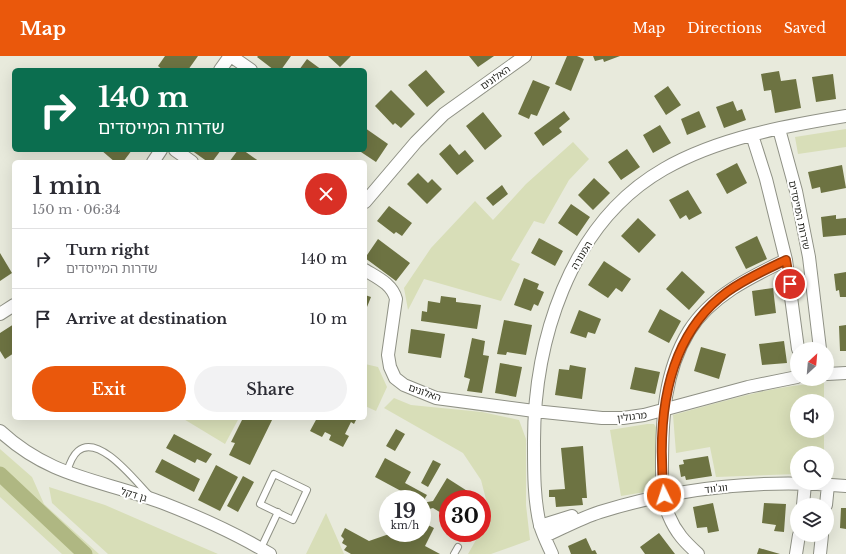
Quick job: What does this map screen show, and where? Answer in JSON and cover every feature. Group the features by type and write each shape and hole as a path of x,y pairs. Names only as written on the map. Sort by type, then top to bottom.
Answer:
{"street":[{"path":"222,68 231,56 248,68"},
{"name":"האלונים","path":"367,200 416,142 444,114 525,56"},
{"name":"המנורה","path":"552,554 543,531 535,490 534,411 540,363 555,306 577,260 610,214 630,194 664,169 694,155 752,135 846,116"},
{"name":"שדרות המייסדים","path":"779,129 796,191 809,257 819,342"},
{"path":"752,135 766,179 786,260 797,342"},
{"path":"179,152 189,160"},
{"path":"698,554 680,538 668,515 664,495 662,425 669,380 679,352 690,330 707,311 726,293 754,275 786,260"},
{"name":"האלונים","path":"367,271 386,283 394,292 396,299 388,355 390,367 395,378 404,385 436,398 534,411"},
{"path":"0,314 12,306"},
{"path":"834,374 846,373"},
{"name":"מרגולין","path":"534,411 602,418 623,418 644,415 748,387 790,378"},
{"name":"גן דקל","path":"0,431 26,452 46,464 66,473 162,503 266,551"},
{"name":"ווג'ווד","path":"543,531 599,512 664,495 729,486 790,484"},
{"name":"ווג'ווד","path":"834,485 846,486"},
{"path":"543,531 572,516"},
{"path":"796,554 798,542"},
{"path":"820,554 821,542"}],"lane":[{"path":"66,473 77,452 82,448 93,447 109,455 149,495 162,503"},
{"path":"274,474 307,490 293,520 278,512 260,504 274,474"},
{"path":"266,551 278,512"},
{"path":"454,554 458,547"}],"green space":[{"path":"846,129 846,147 798,154 795,137"},
{"path":"573,142 589,159 569,180 544,224 534,221 511,260 520,264 501,301 424,279 408,310 404,288 431,248 475,201 493,220 526,184"},
{"path":"367,364 378,367 387,387 376,411 367,407"},
{"path":"824,386 824,394 790,394 790,438 824,438 824,446 790,446 790,474 716,477 710,447 676,453 673,415 786,387"},
{"path":"394,398 411,405 482,412 519,420 526,439 526,505 530,540 491,554 468,554 475,542 491,542 491,490 484,490 481,480 463,453 384,408"},
{"path":"185,420 238,420 225,444"},
{"path":"654,424 657,429 655,487 651,491 621,496 610,430"},
{"path":"0,449 32,477 44,504 99,554 62,554 0,497"},
{"path":"49,487 105,505 218,554 108,554 52,503"},
{"path":"326,513 344,554 306,554"}],"building":[{"path":"165,56 198,56 189,68 160,68 158,66"},
{"path":"291,56 282,68 271,68 257,57"},
{"path":"328,56 351,56 340,67"},
{"path":"469,56 494,56 478,67"},
{"path":"567,56 577,56 584,59 571,91 555,84"},
{"path":"593,56 620,56 604,62 603,59 595,61"},
{"path":"307,59 319,68 300,68"},
{"path":"426,70 445,92 427,107 408,85"},
{"path":"779,71 781,81 796,79 801,108 775,113 771,90 764,91 761,74"},
{"path":"833,74 836,99 816,102 812,77"},
{"path":"533,80 550,87 537,116 531,114 529,119 518,114"},
{"path":"668,86 681,105 666,115 654,96"},
{"path":"391,90 415,114 401,128 395,123 393,125 375,106"},
{"path":"733,101 737,111 742,109 746,120 724,128 716,107"},
{"path":"564,111 570,119 559,128 562,132 543,146 534,133"},
{"path":"699,111 706,127 687,135 681,119"},
{"path":"483,112 502,136 485,150 466,126"},
{"path":"660,125 671,143 653,153 643,135"},
{"path":"367,129 388,144 376,162 361,152 367,152"},
{"path":"450,144 459,155 465,150 474,161 457,175 439,154"},
{"path":"627,149 640,167 621,180 608,162"},
{"path":"103,152 130,152 124,160 113,160"},
{"path":"194,152 220,152 214,160 205,160"},
{"path":"236,152 246,152 257,160 230,160"},
{"path":"737,163 747,183 727,194 716,174"},
{"path":"842,165 846,188 821,193 820,187 812,189 808,172"},
{"path":"418,173 428,183 432,179 442,189 427,204 407,184"},
{"path":"594,178 610,193 593,210 578,195"},
{"path":"502,185 508,194 493,206 486,198"},
{"path":"688,190 702,213 689,220 686,215 680,219 669,200"},
{"path":"571,204 590,217 577,236 558,223"},
{"path":"389,206 412,223 402,236 396,232 394,234 377,221"},
{"path":"836,215 836,219 846,218 846,235 823,237 821,217"},
{"path":"638,218 656,235 639,253 621,236"},
{"path":"757,236 767,259 746,269 735,247"},
{"path":"539,238 563,251 555,266 531,253"},
{"path":"378,239 410,263 396,281 367,259 367,255"},
{"path":"0,253 12,273 0,281"},
{"path":"604,261 631,279 622,292 616,288 608,298 588,285"},
{"path":"682,271 705,292 689,310 666,289"},
{"path":"846,272 846,297 840,297 839,290 836,291 834,274"},
{"path":"524,278 539,284 537,289 544,292 538,306 534,304 531,311 514,305"},
{"path":"773,288 776,313 755,316 752,291"},
{"path":"367,296 371,297 367,307"},
{"path":"441,296 456,298 456,302 481,305 477,329 421,321 422,311 427,312 428,301 440,303"},
{"path":"660,309 681,321 669,343 648,332"},
{"path":"579,310 601,319 595,334 588,332 586,338 570,333"},
{"path":"504,320 532,325 526,355 507,352 506,355 497,354"},
{"path":"12,325 12,354 5,359 0,351 0,333"},
{"path":"846,325 846,351 840,351 839,326"},
{"path":"411,329 445,334 441,358 408,353"},
{"path":"472,338 485,341 483,355 489,356 482,393 467,391 470,379 464,377"},
{"path":"784,341 787,363 762,365 759,344"},
{"path":"701,347 726,354 719,379 694,371"},
{"path":"500,363 522,367 516,397 495,393"},
{"path":"570,365 586,368 582,399 555,395 559,369 569,370"},
{"path":"635,367 660,372 655,394 630,389"},
{"path":"242,420 272,420 250,465 229,455 235,443 231,442"},
{"path":"316,420 356,420 354,424 351,422 345,434 349,436 343,447 329,440 331,435 325,432 322,437 310,431"},
{"path":"396,429 405,434 395,451 386,446"},
{"path":"174,434 212,454 206,463 197,459 195,463 166,448"},
{"path":"583,446 587,498 582,498 583,505 556,507 555,497 549,497 549,490 565,489 561,448"},
{"path":"708,456 712,476 686,480 685,476 681,477 679,465 684,464 683,460"},
{"path":"385,458 411,472 405,483 418,490 399,490 375,477"},
{"path":"162,459 200,479 194,492 155,472"},
{"path":"433,460 441,464 428,487 421,483"},
{"path":"216,465 238,477 220,511 198,500"},
{"path":"243,476 254,482 238,512 227,506"},
{"path":"447,478 466,490 440,490"},
{"path":"439,491 439,512 431,508 431,501 433,501"},
{"path":"713,503 719,531 708,533 707,527 697,528 693,507"},
{"path":"764,503 786,504 784,532 774,531 776,525 762,523"},
{"path":"841,508 846,508 846,529 840,528"},
{"path":"431,526 434,528 431,534"},
{"path":"345,528 369,541 379,538 379,542 427,542 425,546 440,554 351,554 344,550 347,546 342,543 344,539 341,536"},
{"path":"659,533 675,554 645,554 640,547"},
{"path":"586,538 592,551 595,550 597,554 571,554 568,546"},
{"path":"759,548 780,554 757,554"}],"waterway":[{"path":"0,474 85,554"}],"route":[{"path":"664,495 662,480 662,425 664,410 669,380 679,352 690,330 726,293 754,275 786,260 790,284"}]}
